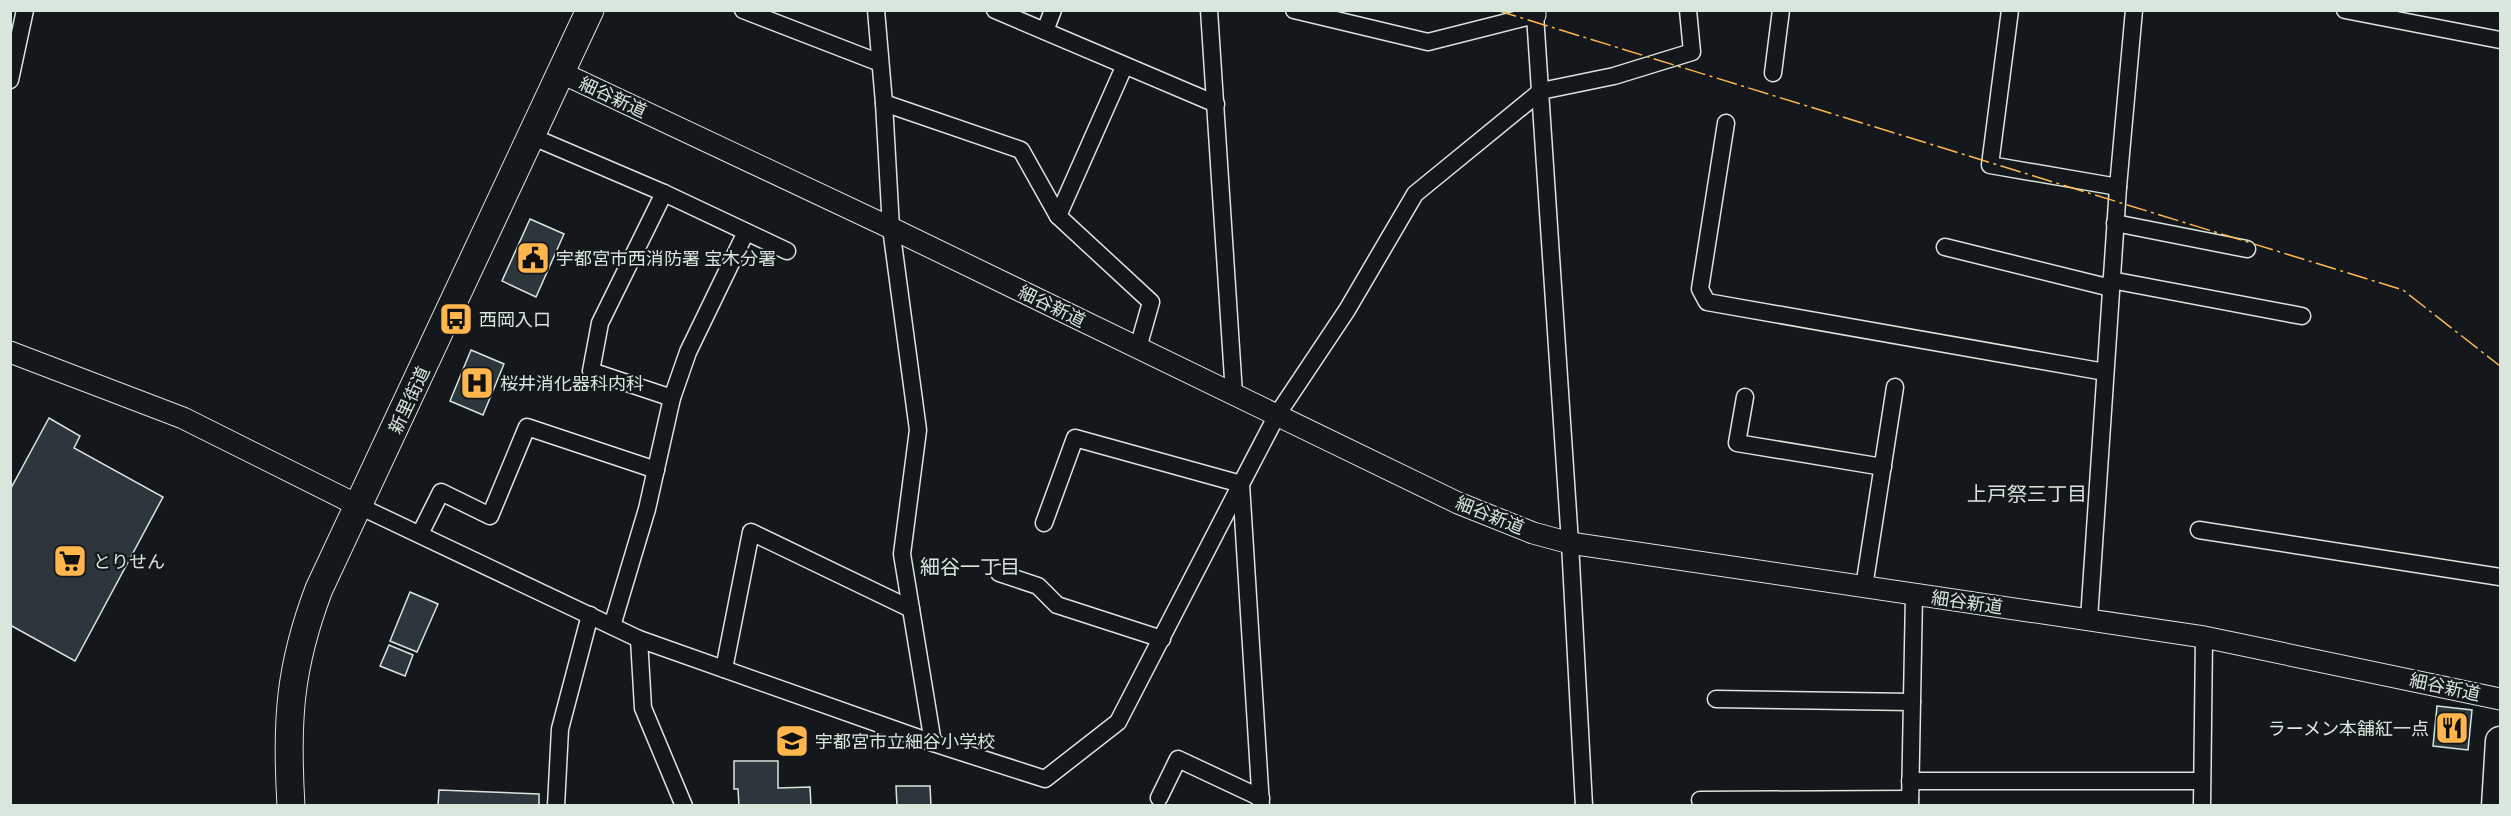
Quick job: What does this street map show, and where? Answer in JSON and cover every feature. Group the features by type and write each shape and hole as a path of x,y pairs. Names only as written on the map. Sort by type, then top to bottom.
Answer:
{"highway":[{"path":"2496,806 2500,741"}],"main road":[{"name":"新里街道","path":"291,806 288,765 289,709 298,653 319,589 533,137 590,10"}],"street":[{"path":"10,80 25,10"},
{"path":"743,10 880,63"},
{"path":"876,10 891,228 918,430 902,554 933,743"},
{"path":"994,10 1124,67 1216,104"},
{"path":"1044,31 1053,10"},
{"path":"1209,10 1234,394"},
{"path":"1294,10 1428,42 1535,13 1570,543 1584,806"},
{"path":"10,352 183,418 359,506 639,639 933,743 1045,779 1118,722 1277,415 1347,310 1415,194 1541,91 1614,76 1692,52 1688,10"},
{"path":"1773,73 1780,10"},
{"path":"2010,10 1990,165 2118,187"},
{"path":"2088,619 2115,223 2134,10"},
{"path":"2345,10 2500,40"},
{"path":"1058,216 1124,67"},
{"name":"細谷新道","path":"562,73 891,228 1486,515 1533,533 1570,543 2204,637 2500,699"},
{"path":"884,103 1021,150 1058,216 1151,302 1138,348"},
{"path":"1726,123 1700,289 1707,302 2105,372"},
{"path":"533,137 787,251"},
{"path":"664,194 600,323 591,371 672,398"},
{"path":"2115,223 2247,249"},
{"path":"612,626 630,570 672,398 688,352 746,232"},
{"path":"1945,247 2111,284 2302,316"},
{"path":"1864,587 1896,387"},
{"path":"1745,397 1737,443 1883,467"},
{"path":"420,534 441,492 490,516 527,427 656,470"},
{"path":"1044,523 1075,438 1241,484"},
{"path":"1241,484 1261,802"},
{"path":"2199,530 2500,577"},
{"path":"724,669 751,532 911,609"},
{"path":"999,573 1038,586 1057,605 1162,639"},
{"path":"1700,800 1910,802 1914,595"},
{"path":"556,806 560,729 590,615"},
{"path":"2202,806 2204,637"},
{"path":"639,639 643,708 684,806"},
{"path":"1716,699 1912,702"},
{"path":"1159,798 1178,759 1261,802"},
{"path":"1910,781 2202,781"}],"building":[{"name":"宇都宮市西消防署 宝木分署","path":"530,219 564,234 536,297 502,281"},
{"name":"桜井消化器科内科","path":"471,350 504,364 483,415 450,401"},
{"name":"とりせん","path":"49,418 80,436 74,448 163,497 75,661 10,625 10,490"},
{"path":"410,592 438,604 417,652 390,641"},
{"path":"389,645 413,655 405,676 380,666"},
{"name":"ラーメン本舗紅一点","path":"2437,706 2472,710 2468,750 2433,746"},
{"path":"734,761 778,761 778,788 810,787 811,806 739,806 738,789 734,789"},
{"path":"896,786 930,786 931,806 897,806"},
{"path":"439,790 539,794 539,806 438,806"}],"power":[{"path":"1496,10 2403,290 2500,366"}],"place":[{"name":"宇都宮市西消防署 宝木分署","path":"533,258"},
{"name":"西岡入口","path":"456,319"},
{"name":"桜井消化器科内科","path":"477,383"},
{"name":"とりせん","path":"70,561"},
{"name":"ラーメン本舗紅一点","path":"2452,728"},
{"name":"宇都宮市立細谷小学校","path":"792,741"}],"district":[{"name":"上戸祭三丁目","path":"2027,494"},
{"name":"細谷一丁目","path":"970,567"}]}
